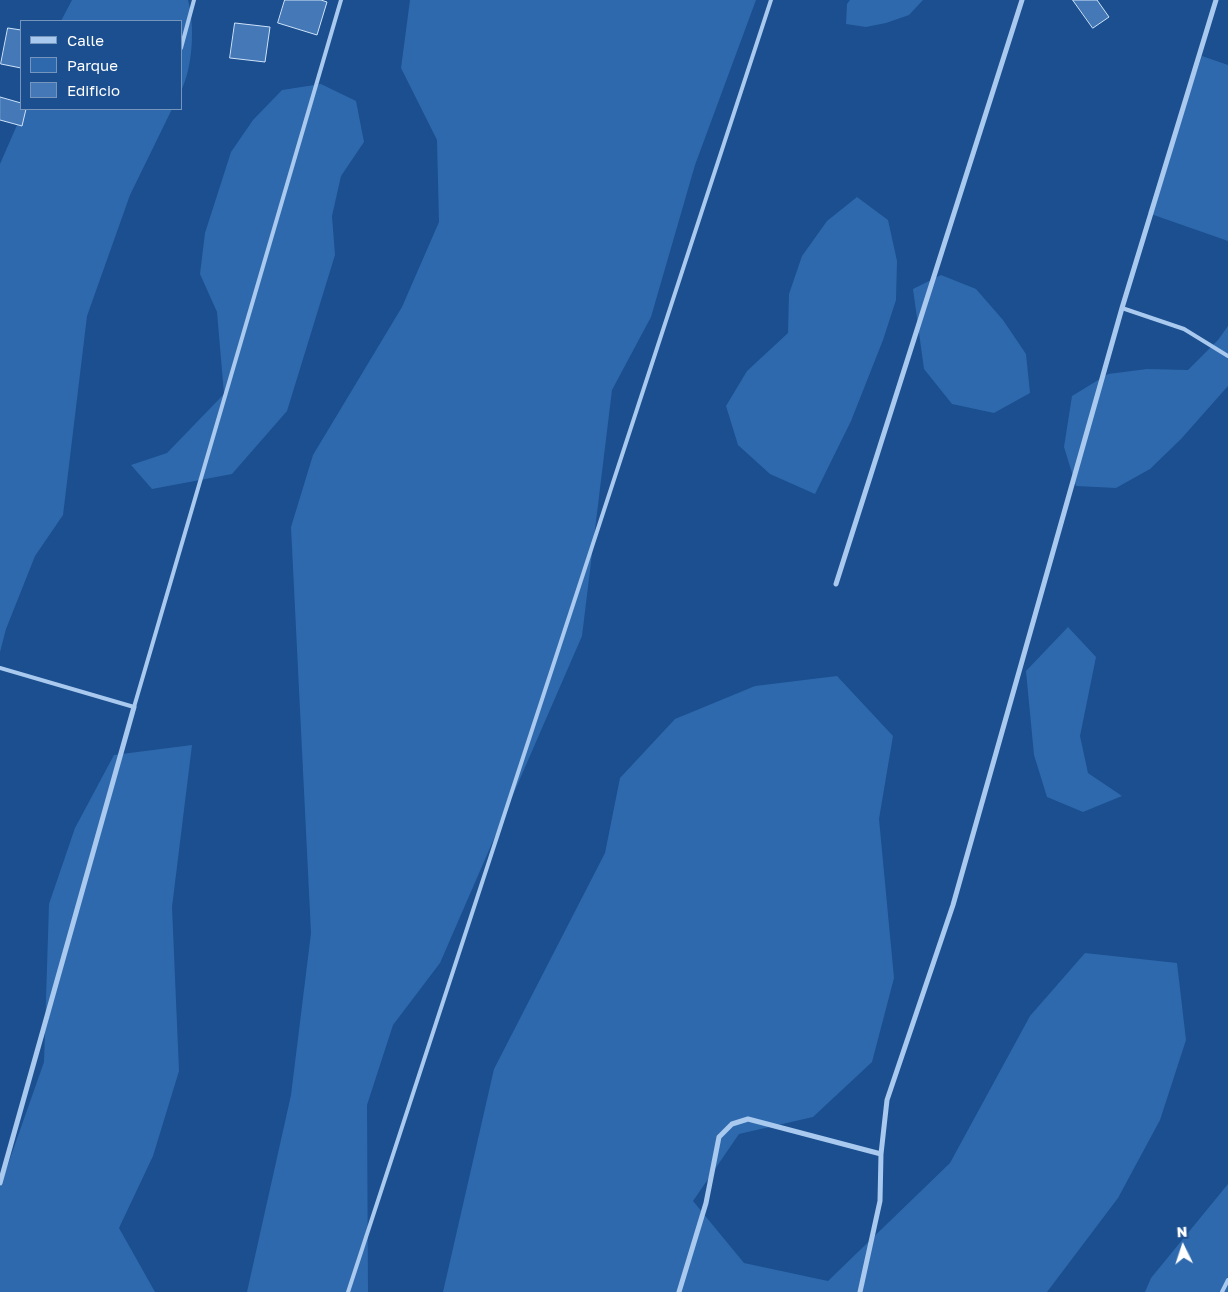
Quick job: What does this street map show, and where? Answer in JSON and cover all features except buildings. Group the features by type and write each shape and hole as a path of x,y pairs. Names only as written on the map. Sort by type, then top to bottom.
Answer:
{"street":[{"path":"836,584 1022,0"},
{"path":"860,1292 880,1201 881,1154 887,1100 953,905 1122,308 1216,0"},
{"path":"0,1184 134,707"},
{"path":"680,1292 706,1203 719,1137 732,1124 748,1119 881,1154"}],"lane":[{"path":"182,44 194,0"},
{"path":"0,668 134,707 341,0"},
{"path":"348,1292 771,0"},
{"path":"1122,308 1184,329 1228,356"},
{"path":"1222,1292 1228,1280"}],"green space":[{"path":"72,0 188,0 192,21 192,46 188,70 182,88 182,20 62,20"},
{"path":"410,0 756,0 695,165 651,317 612,390 582,636 440,963 393,1025 367,1105 368,1292 247,1292 291,1095 311,933 291,527 313,455 402,307 439,222 437,140 401,68"},
{"path":"850,0 923,0 909,15 886,23 866,27 846,24 847,4"},
{"path":"1202,56 1228,65 1228,241 1148,213"},
{"path":"321,84 356,101 364,142 341,176 332,216 335,255 287,411 232,474 152,489 131,465 167,453 224,394 217,312 200,274 205,233 231,152 253,120 282,90"},
{"path":"24,110 172,110 130,195 87,316 63,515 35,556 6,629 0,652 0,164"},
{"path":"857,197 888,220 897,261 896,300 883,340 851,421 815,494 770,474 738,445 726,406 747,371 788,333 789,294 802,256 827,221"},
{"path":"941,275 976,289 1003,320 1026,354 1030,393 994,413 952,404 924,369 913,289"},
{"path":"1228,326 1228,386 1181,439 1150,469 1116,488 1076,486 1064,447 1072,396 1108,374 1147,369 1188,370 1218,340"},
{"path":"1068,627 1096,657 1080,736 1088,773 1122,796 1083,812 1047,797 1034,755 1026,671"},
{"path":"837,676 893,736 879,819 894,978 872,1062 813,1117 739,1134 693,1201 744,1263 828,1281 950,1163 1030,1016 1085,953 1177,963 1186,1040 1160,1120 1118,1198 1047,1292 443,1292 494,1069 605,853 620,778 675,719 755,686"},
{"path":"192,745 172,907 179,1071 153,1156 119,1228 155,1292 0,1292 0,1187 44,1062 49,904 75,828 114,755"},
{"path":"1228,1184 1228,1292 1145,1292 1151,1278"}]}
